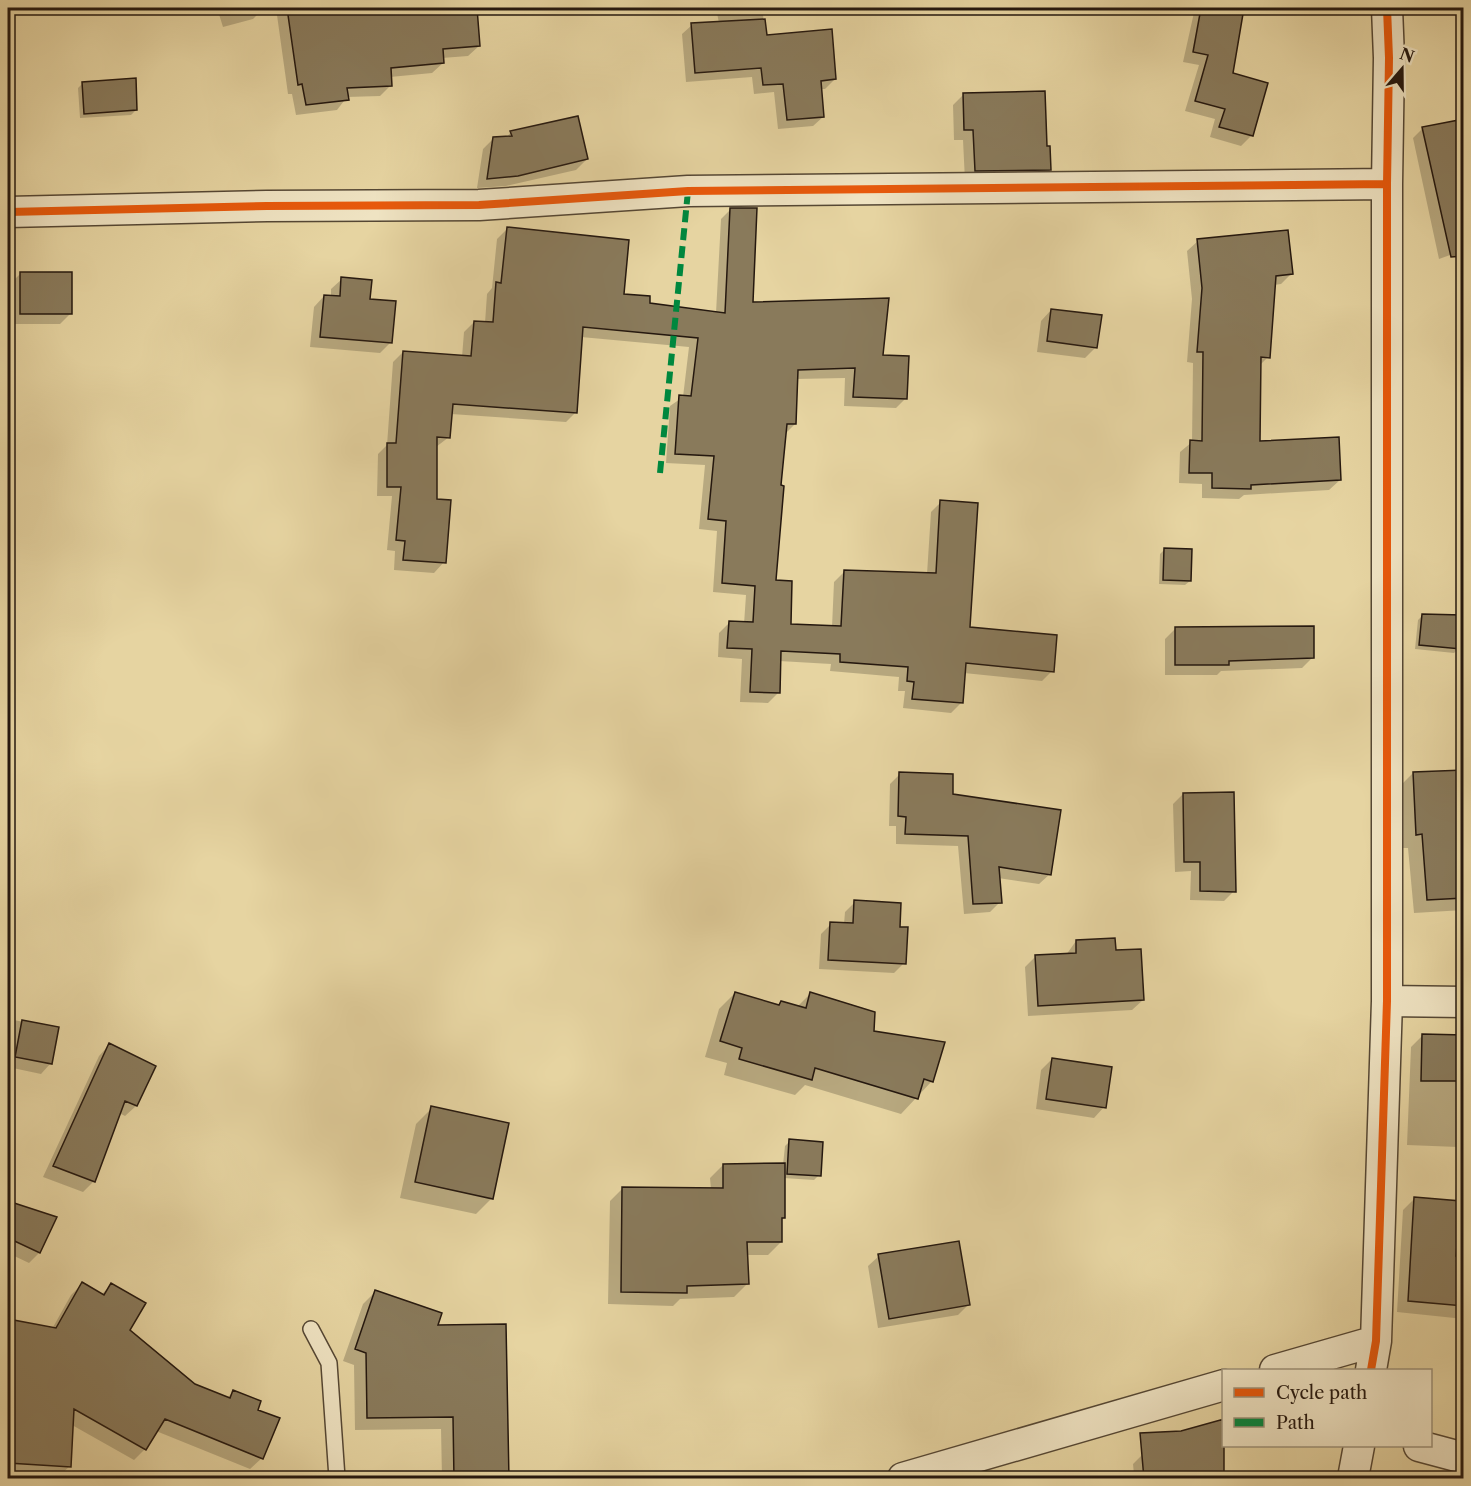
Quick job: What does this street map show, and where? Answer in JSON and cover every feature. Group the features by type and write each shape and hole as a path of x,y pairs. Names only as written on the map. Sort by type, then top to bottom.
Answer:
{"street":[{"path":"1371,1369 1376,1341 1387,1001 1389,58 1387,8"},
{"path":"8,212 267,206 479,206 688,190 1387,184"},
{"path":"1387,1001 1464,1002"},
{"path":"1282,1369 1376,1341"},
{"path":"903,1479 1222,1387"},
{"path":"1353,1479 1359,1447"},
{"path":"1423,1447 1464,1458"}],"lane":[{"path":"311,1329 329,1363 337,1479"}],"building":[{"path":"287,8 477,8 480,46 443,49 444,63 391,68 392,86 347,88 349,100 306,105 302,84 298,85"},
{"path":"1201,8 1244,8 1233,73 1268,83 1253,136 1219,127 1225,109 1195,101 1208,55 1193,52"},
{"path":"765,19 767,35 832,29 836,79 821,81 824,117 787,120 783,84 763,85 761,68 695,73 691,23"},
{"path":"136,78 137,110 84,114 82,82"},
{"path":"1045,91 1047,146 1050,146 1051,170 975,171 973,130 964,130 963,93"},
{"path":"578,116 588,159 518,176 487,179 493,137 512,136 510,131"},
{"path":"1464,119 1464,256 1451,257 1422,127"},
{"path":"730,208 757,208 753,302 889,298 883,355 909,356 907,399 853,397 855,368 798,370 796,424 787,424 776,580 792,581 791,624 841,626 844,570 936,573 940,500 978,503 970,627 1057,635 1054,672 966,663 963,703 912,699 914,682 907,681 908,667 840,662 840,654 781,651 780,693 750,692 752,649 727,648 729,621 753,622 755,586 722,583 726,521 708,519 714,456 675,454 679,395 691,396 698,338 583,327 577,413 453,404 450,438 437,437 437,499 451,500 446,563 403,560 405,541 396,540 401,487 387,487 387,443 396,443 403,351 471,356 474,321 493,322 496,282 501,283 507,227 629,240 624,294 650,296 650,303 725,313"},
{"path":"1288,230 1293,274 1276,276 1270,358 1261,357 1260,441 1339,437 1341,480 1251,485 1251,489 1212,488 1212,473 1189,473 1190,440 1202,441 1203,352 1197,352 1202,288 1197,239"},
{"path":"20,272 72,272 72,314 20,314"},
{"path":"341,277 372,280 370,299 396,301 392,343 320,337 324,295 340,296"},
{"path":"1051,309 1102,315 1097,348 1047,341"},
{"path":"1164,548 1192,549 1191,581 1163,580"},
{"path":"1422,614 1462,615 1461,649 1419,645"},
{"path":"1314,626 1314,658 1229,661 1229,665 1175,665 1175,627"},
{"path":"1464,770 1464,898 1427,900 1422,834 1416,835 1413,772"},
{"path":"899,772 953,774 953,794 1061,810 1051,875 999,867 1002,903 973,904 968,836 905,834 906,817 898,816"},
{"path":"1234,792 1236,892 1200,891 1200,862 1184,862 1183,793"},
{"path":"854,900 901,903 900,927 908,927 906,964 828,960 830,922 853,923"},
{"path":"1115,938 1116,950 1141,949 1144,1000 1038,1006 1035,955 1076,953 1076,940"},
{"path":"735,992 779,1005 781,1001 806,1008 810,992 875,1012 874,1031 945,1042 933,1082 924,1079 918,1099 815,1068 812,1080 739,1059 742,1048 720,1041"},
{"path":"22,1020 59,1027 52,1064 15,1057"},
{"path":"1422,1034 1464,1035 1464,1081 1421,1081"},
{"path":"109,1043 156,1066 137,1106 125,1101 95,1182 53,1166"},
{"path":"1052,1058 1112,1067 1106,1108 1046,1099"},
{"path":"431,1106 509,1123 493,1199 415,1182"},
{"path":"789,1139 823,1142 821,1176 787,1174"},
{"path":"785,1163 785,1218 782,1218 782,1242 747,1242 749,1284 687,1286 687,1293 621,1292 622,1187 723,1188 723,1164"},
{"path":"1414,1197 1461,1201 1456,1256 1464,1257 1464,1306 1408,1301"},
{"path":"8,1201 57,1217 40,1253 8,1238"},
{"path":"959,1241 970,1305 889,1319 878,1254"},
{"path":"82,1282 104,1295 111,1283 146,1303 130,1330 195,1384 230,1398 233,1390 261,1401 258,1410 280,1418 263,1459 165,1419 146,1450 74,1409 71,1467 8,1463 8,1319 56,1328"},
{"path":"375,1290 442,1313 438,1325 506,1324 509,1479 454,1479 453,1417 367,1418 366,1353 355,1349"},
{"path":"1222,1420 1224,1479 1144,1479 1140,1433 1181,1431"}],"marked path":[{"path":"660,473 688,191"}],"cycle path":[{"path":"1371,1369 1376,1341 1387,1001 1389,58 1387,8"},
{"path":"8,212 267,206 479,205 688,191 1387,184"}]}
